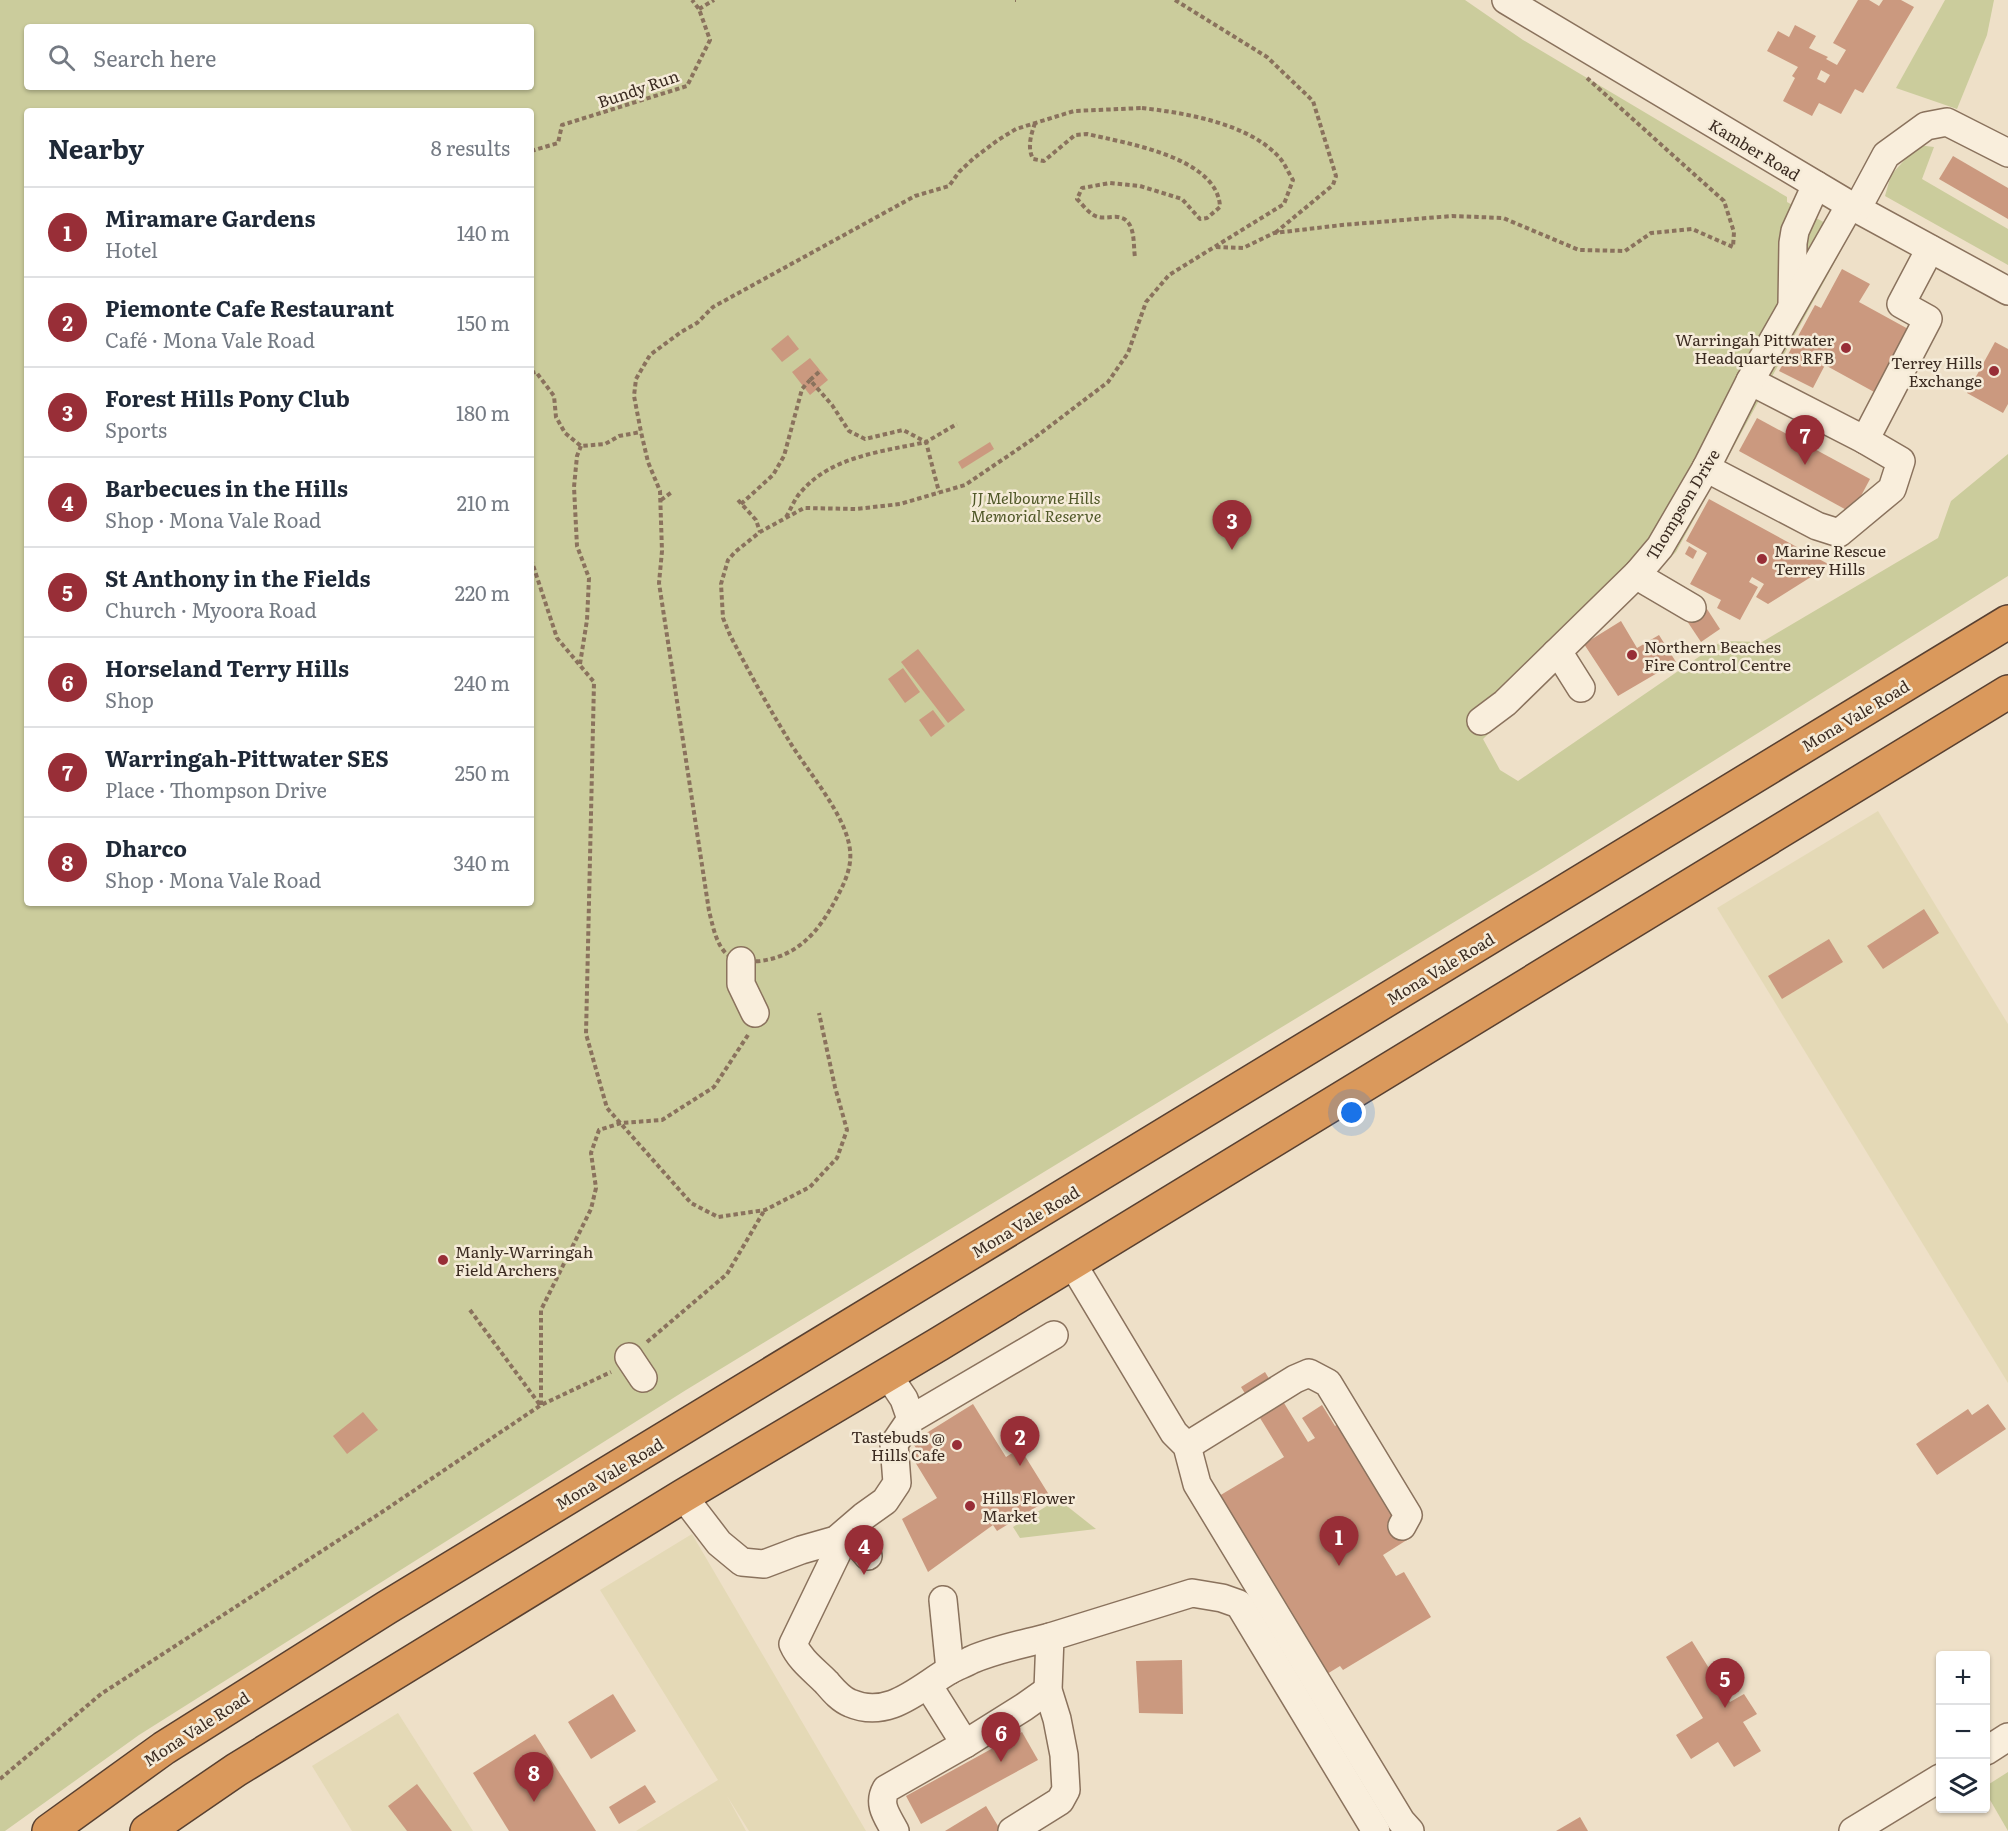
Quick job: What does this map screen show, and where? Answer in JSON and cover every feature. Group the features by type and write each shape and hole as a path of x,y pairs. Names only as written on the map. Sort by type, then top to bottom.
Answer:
{"highway":[{"name":"Mona Vale Road","path":"50,1831 164,1748 386,1608 2008,622"},
{"path":"147,1831 236,1770 683,1496 888,1375 2008,692"}],"street":[{"name":"Kamber Road","path":"1506,0 1853,207 2008,291"},
{"name":"Thompson Drive","path":"1481,721 1505,703 1638,573 1660,547 1706,468 1750,381 1792,307 1886,155 1926,126 1947,122 2008,153"},
{"name":"Thompson Drive","path":"1792,307 1795,231 1816,185"},
{"path":"1865,441 1929,319 1901,304 1930,249"},
{"path":"1706,468 1817,526 1839,533 1892,489 1901,462 1750,381"},
{"path":"1638,573 1646,581 1692,608"},
{"path":"1556,653 1564,661 1581,688"},
{"path":"741,961 741,984 752,1023"},
{"path":"1072,1263 1174,1433 1187,1446 1197,1484 1401,1821 1410,1831"},
{"path":"683,1496 719,1543 742,1562 764,1564 841,1535 885,1501 897,1483 894,1444 911,1419 1054,1335"},
{"path":"1187,1446 1295,1379 1310,1373 1328,1383 1408,1515 1402,1526"},
{"path":"888,1375 904,1399 911,1419"},
{"path":"841,1535 868,1556"},
{"path":"841,1535 837,1553 793,1644 797,1653 840,1697 851,1703 881,1707 896,1704 908,1699 950,1670 981,1656 1192,1593 1222,1598 1239,1604 1376,1831"},
{"path":"942,1600 950,1670"},
{"path":"1012,1831 1060,1801 1066,1790 1062,1746 1048,1690 1050,1637"},
{"path":"928,1685 965,1744"},
{"path":"896,1831 882,1803 882,1796 886,1789 965,1744 1048,1690"},
{"path":"1990,1748 2008,1737"},
{"path":"1853,1831 1936,1781"}],"path":[{"path":"692,0 699,9 714,0"},
{"path":"1175,0 1267,57 1313,101 1336,176 1333,185 1274,233 1243,248 1216,247"},
{"name":"Bundy Run","path":"534,150 558,143 562,125 687,86 710,40 699,9"},
{"path":"1274,233 1452,216 1503,218 1579,250 1625,251 1652,233 1692,229 1733,247 1734,232 1724,201 1585,76"},
{"path":"1142,108 1169,111 1229,127 1262,142 1280,157 1293,180 1284,204 1169,276 1146,302 1128,352 1108,382 1034,439 965,485 900,504 856,509 804,508 760,532 728,560 721,584 723,618 744,662 788,740 842,823 847,836 850,862 848,875 824,923 810,938 784,954 765,960 741,961 730,957 719,944 709,911 658,582 662,551 660,491 648,462 641,432 634,396 636,379 650,355 681,332 698,323 713,307 915,196 949,186 959,172 998,140 1016,129 1035,122 1074,111 1142,108"},
{"path":"1035,122 1030,139 1030,154 1033,159 1044,161 1075,135 1087,134 1179,159 1211,182 1220,196 1220,207 1207,218 1200,219 1182,199 1140,186 1110,183 1082,188 1077,199 1086,209 1098,217 1122,218 1129,224 1132,230 1135,257"},
{"path":"534,372 555,396 556,417 565,434 580,446 605,444 619,436 641,432"},
{"path":"760,532 756,520 740,502 773,475 784,456 802,388 819,372"},
{"path":"810,380 832,405 849,431 865,440 903,430 926,442 939,492"},
{"path":"785,518 799,494 819,474 850,459 926,442 957,424"},
{"path":"579,665 588,620 589,578 577,546 574,487 580,446"},
{"path":"661,500 672,492"},
{"path":"534,568 557,638 594,682 586,1034 607,1108 692,1203 718,1217 765,1210 810,1187 837,1158 847,1130 819,1013"},
{"path":"541,1405 541,1310 591,1209 596,1188 591,1153 599,1130 621,1123 662,1120 714,1087 752,1023"},
{"path":"0,1779 101,1694 379,1514 541,1405 610,1372 636,1367 727,1274 765,1210"},
{"path":"470,1310 541,1405"}],"shaded area":[{"path":"1878,811 2008,1024 2008,1383 1717,908"},
{"path":"692,1534 866,1831 749,1831 727,1796 746,1831 636,1831 718,1780 600,1590"},
{"path":"398,1713 473,1831 352,1831 312,1766"}],"green space":[{"name":"JJ Melbourne Hills Memorial Reserve","path":"0,0 1465,0 1523,40 1787,197 1787,202 1849,236 1676,552 1483,739 1500,770 1518,781 1722,641 1762,642 1938,538 1951,501 2008,454 2008,576 1543,868 686,1390 139,1735 5,1831 0,1831"},
{"path":"1945,0 1994,0 1987,35 1957,109 1896,88"},
{"path":"1918,145 1934,147 1922,179 2008,229 2008,265 1885,196 1891,175"},
{"path":"1058,1499 1096,1529 1020,1538 1013,1527"},
{"path":"2008,1772 2008,1831 1990,1800 1990,1783"}],"building":[{"path":"1858,0 1869,0 1879,6 1883,0 1901,0 1914,7 1863,93 1855,89 1841,114 1819,103 1812,116 1783,101 1795,78 1792,76 1798,67 1767,51 1778,31 1789,37 1795,25 1816,36 1809,48 1828,57 1826,59 1837,65 1846,50 1833,43","holes":["1821,70 1830,75 1825,83 1817,79"]},
{"path":"1953,156 2008,188 2008,219 1939,179"},
{"name":"Warringah Pittwater Headquarters RFB","path":"1842,269 1870,284 1859,302 1910,330 1876,393 1825,365 1813,388 1779,371 1815,305 1821,308"},
{"path":"788,335 799,349 782,362 771,349"},
{"name":"Terrey Hills Exchange","path":"1995,342 2008,349 2008,404 2003,413 1967,393"},
{"path":"810,358 828,380 810,395 792,372"},
{"path":"1757,418 1870,479 1852,513 1739,451"},
{"path":"990,442 994,449 962,469 958,462"},
{"name":"Marine Rescue Terrey Hills","path":"1709,499 1830,565 1768,604 1756,597 1764,584 1752,577 1749,582 1758,587 1740,620 1717,608 1721,600 1690,584 1707,553 1686,541"},
{"path":"1689,546 1697,551 1693,559 1685,554"},
{"path":"1707,609 1720,629 1701,642 1687,621"},
{"name":"Northern Beaches Fire Control Centre","path":"1621,621 1637,648 1659,635 1676,662 1618,696 1584,644"},
{"path":"918,649 965,710 948,723 901,662"},
{"path":"903,668 920,692 905,703 888,679"},
{"path":"933,710 945,726 931,737 919,720"},
{"path":"1924,909 1939,933 1883,969 1867,946"},
{"path":"1829,939 1843,962 1782,999 1768,976"},
{"path":"1265,1372 1308,1442 1315,1438 1302,1418 1322,1405 1335,1426 1339,1423 1410,1538 1383,1555 1396,1576 1404,1572 1431,1617 1343,1670 1340,1666 1327,1674 1219,1496 1284,1457 1241,1387"},
{"path":"973,1404 1006,1457 1020,1448 1051,1498 997,1531 993,1525 928,1572 902,1519 937,1498 909,1452 916,1448 912,1442"},
{"path":"1988,1404 2006,1429 1937,1475 1916,1444 1968,1409 1972,1415"},
{"path":"363,1412 378,1430 347,1454 333,1436"},
{"path":"1692,1641 1730,1702 1744,1694 1757,1714 1743,1722 1761,1751 1734,1767 1718,1742 1691,1759 1676,1735 1703,1718 1666,1657"},
{"path":"1182,1660 1183,1714 1139,1713 1136,1661"},
{"path":"613,1694 636,1731 591,1759 568,1722"},
{"path":"1022,1732 1038,1760 921,1824 906,1796"},
{"path":"535,1734 596,1831 509,1831 473,1773"},
{"path":"417,1784 452,1831 407,1831 388,1806"},
{"path":"645,1785 656,1802 619,1824 609,1807"},
{"path":"986,1806 1001,1831 945,1831"},
{"path":"1580,1817 1588,1831 1556,1831"}],"place":[{"name":"Warringah Pittwater Headquarters RFB","path":"1846,348"},
{"name":"Terrey Hills Exchange","path":"1994,371"},
{"name":"Warringah-Pittwater SES","path":"1805,465"},
{"name":"Forest Hills Pony Club","path":"1232,550"},
{"name":"Marine Rescue Terrey Hills","path":"1762,559"},
{"name":"Northern Beaches Fire Control Centre","path":"1632,655"},
{"name":"Manly-Warringah Field Archers","path":"443,1260"},
{"name":"Tastebuds @ Hills Cafe","path":"957,1445"},
{"name":"Piemonte Cafe Restaurant","path":"1020,1466"},
{"name":"Hills Flower Market","path":"970,1506"},
{"name":"Miramare Gardens","path":"1339,1566"},
{"name":"Barbecues in the Hills","path":"864,1575"},
{"name":"St Anthony in the Fields","path":"1725,1708"},
{"name":"Horseland Terry Hills","path":"1001,1762"},
{"name":"Dharco","path":"534,1802"}]}
